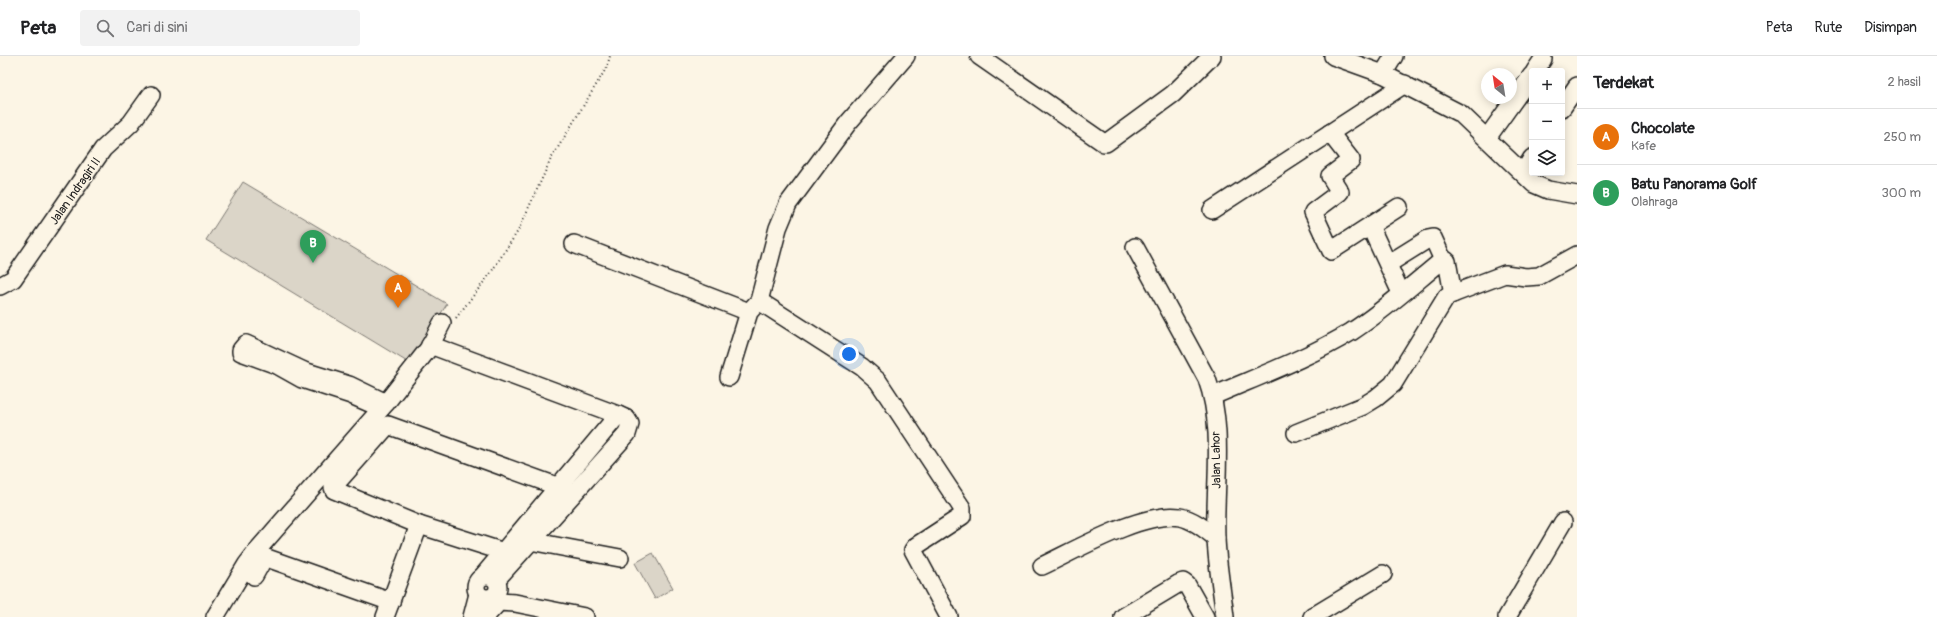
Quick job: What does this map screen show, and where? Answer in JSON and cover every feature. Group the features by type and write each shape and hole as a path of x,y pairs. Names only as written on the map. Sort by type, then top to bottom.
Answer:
{"street":[{"path":"729,377 754,306 778,228 788,204 848,123 906,56"},
{"path":"980,56 1104,143 1173,94 1212,56"},
{"path":"1333,56 1383,74 1461,114 1539,188 1577,195"},
{"path":"1383,74 1394,56"},
{"path":"1487,138 1529,80"},
{"path":"1212,210 1405,84"},
{"path":"1565,104 1577,86"},
{"name":"Jalan Indragiri II","path":"0,286 13,279 103,149 131,123 151,95"},
{"path":"1330,133 1352,160 1330,176 1340,192 1313,212 1331,250 1399,207"},
{"path":"1523,173 1529,163"},
{"path":"1370,226 1401,293"},
{"path":"1388,264 1428,239 1433,238 1443,260 1446,260 1447,262 1453,294"},
{"path":"574,244 754,306 862,367 878,381 962,508 962,516 916,546 913,550 949,617"},
{"name":"Jalan Lahor","path":"1135,247 1207,379 1213,396 1217,445 1216,538 1225,617"},
{"path":"1296,433 1362,406 1376,398 1393,384 1445,297 1505,274 1526,277 1539,276 1577,255"},
{"path":"1213,396 1311,353 1350,333 1384,310 1401,293 1443,260"},
{"path":"215,617 247,564 260,547 384,405 448,322"},
{"path":"246,344 304,371 349,385 384,405 302,379 278,365 241,350 246,344"},
{"path":"430,345 618,415 629,421 630,427 626,434 566,489 504,552 485,617"},
{"path":"504,552 419,525 333,489 386,425 566,489"},
{"path":"472,617 478,594 484,598 491,598 493,588 530,541 566,489"},
{"path":"1042,566 1137,522 1161,516 1180,517 1197,524 1216,538"},
{"path":"1506,617 1564,522"},
{"path":"229,617 264,558 388,609 419,525"},
{"path":"530,541 620,558"},
{"path":"1312,617 1383,574"},
{"path":"1124,617 1183,582 1187,585 1205,617"},
{"path":"493,588 515,603 585,617"}],"path":[{"path":"448,322 490,274 518,231 551,159 603,72 610,56"}],"shaded area":[{"path":"243,182 447,304 409,363 206,240"},
{"path":"653,553 673,588 655,599 635,563"}],"place":[{"name":"Batu Panorama Golf","path":"313,263"},
{"name":"Chocolate","path":"398,308"}]}
